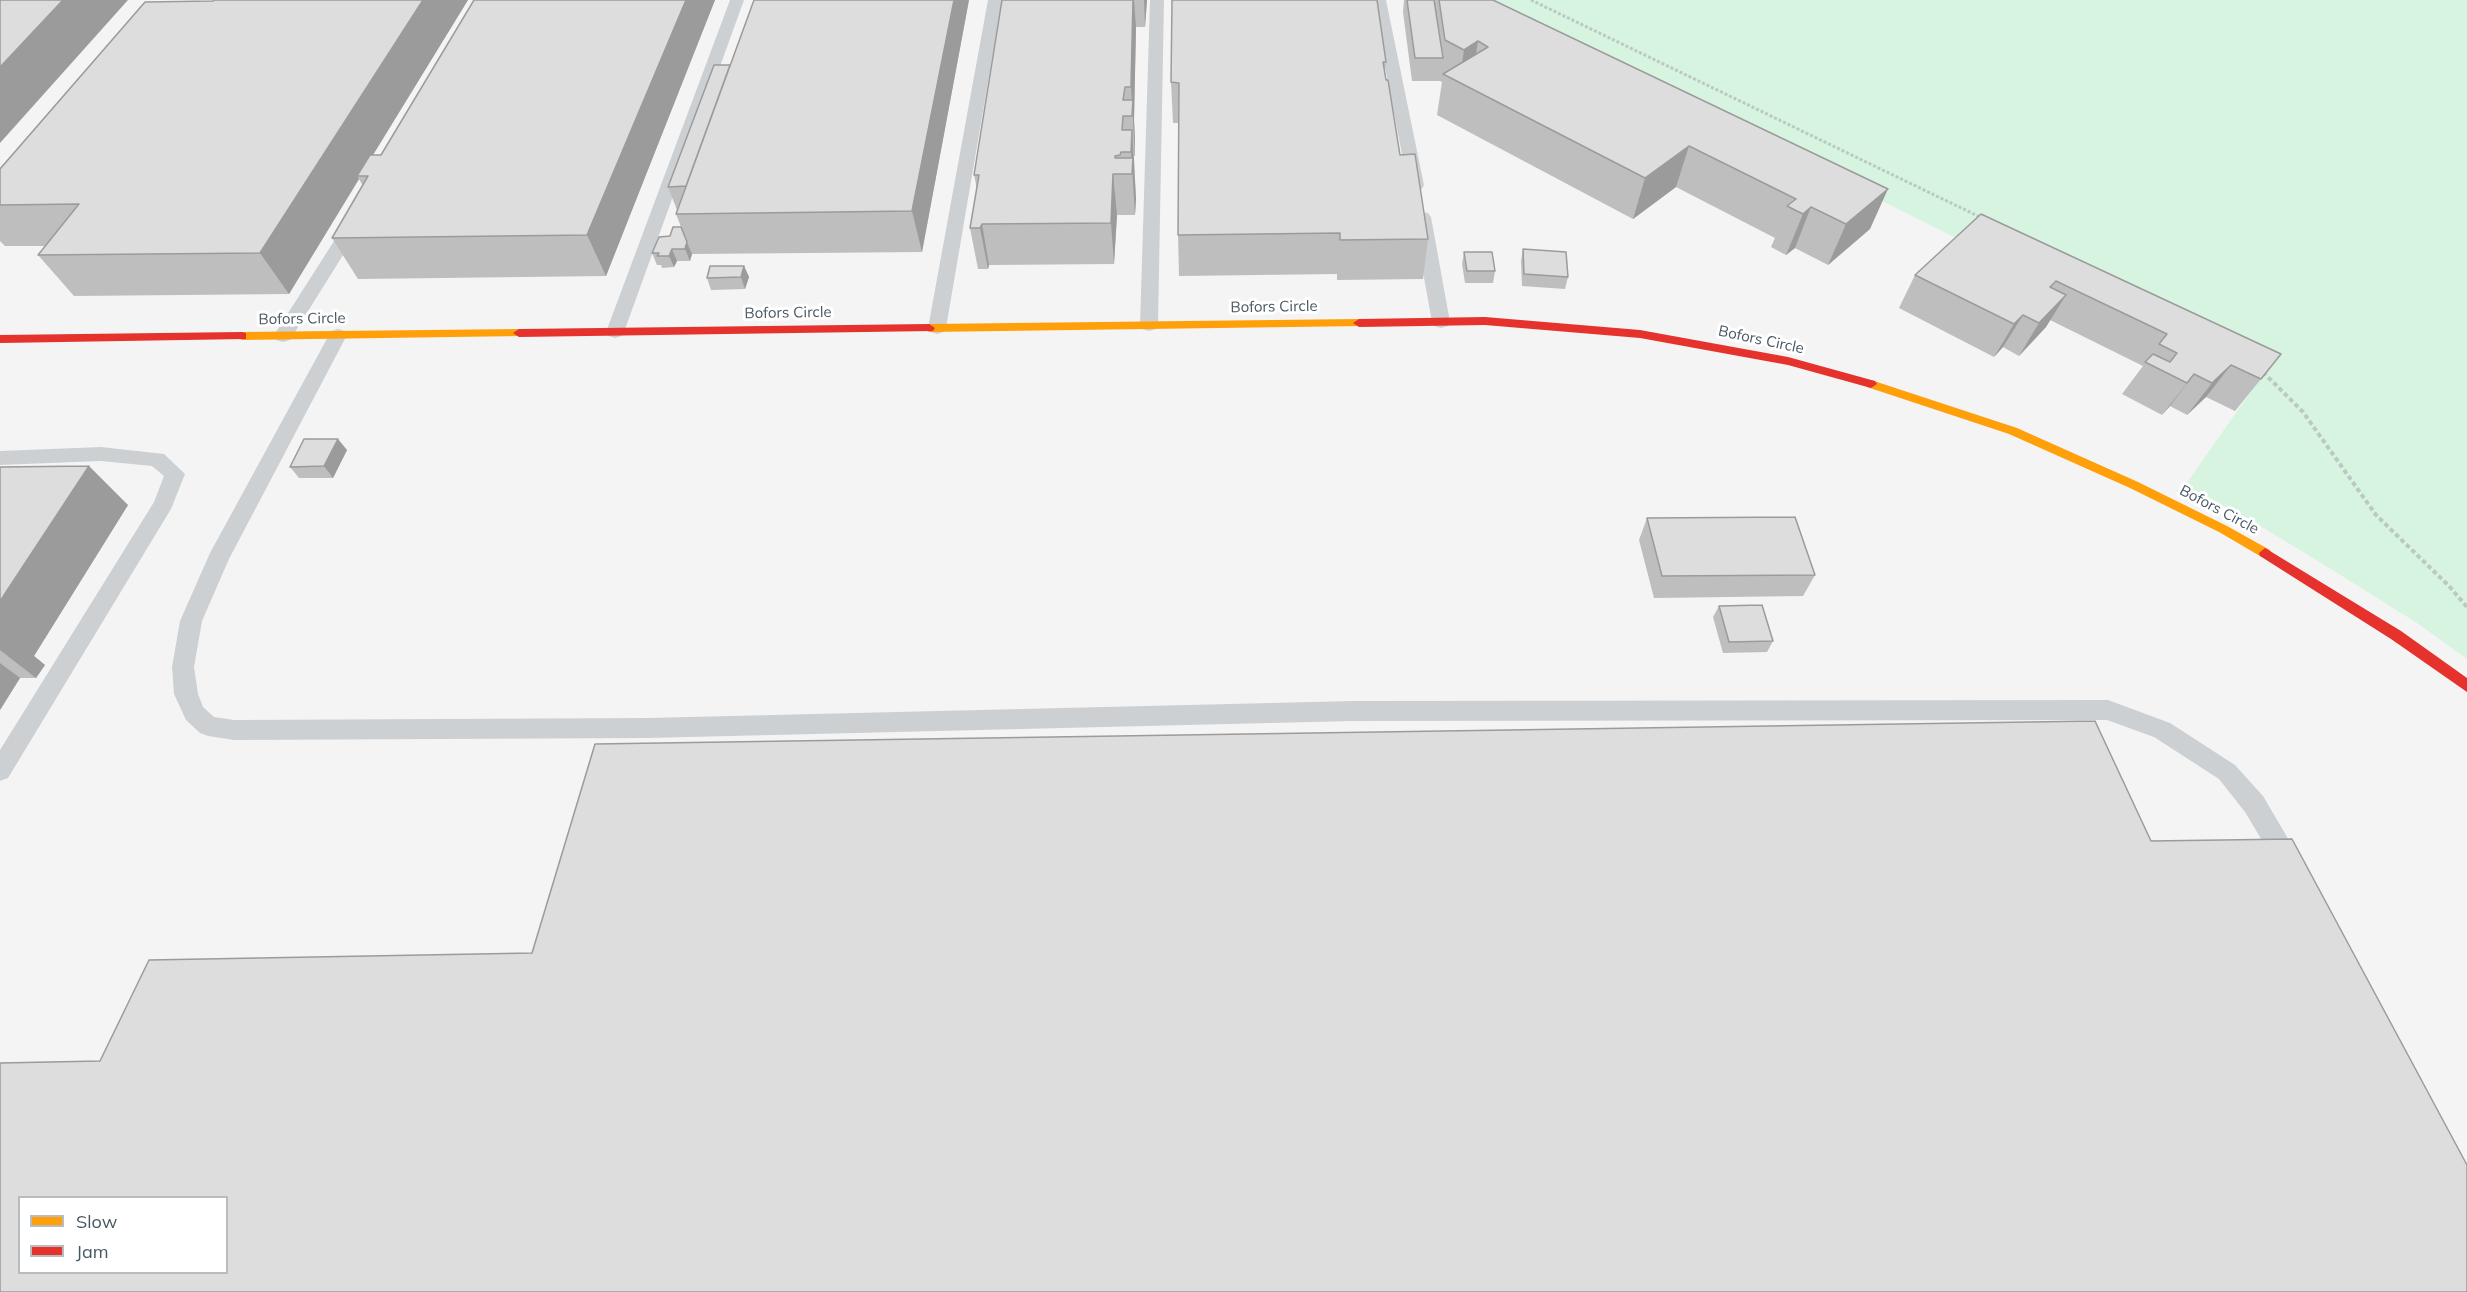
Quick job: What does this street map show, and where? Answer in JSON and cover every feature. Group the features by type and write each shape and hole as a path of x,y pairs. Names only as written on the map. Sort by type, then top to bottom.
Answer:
{"street":[{"name":"Bofors Circle","path":"0,339 1485,321 1640,334 1788,362 1890,389 2013,431 2124,480 2223,530 2311,580 2396,635 2467,686"}],"lane":[{"path":"615,332 738,0"},
{"path":"937,328 995,0"},
{"path":"1149,325 1157,0"},
{"path":"1379,0 1401,99 1441,322"},
{"path":"284,336 364,207"},
{"path":"338,335 218,559 191,621 183,667 186,694 194,713 208,726 234,730 648,728 1353,711 2108,710 2162,729 2227,771 2254,804 2299,880"},
{"path":"0,458 101,454 156,459 176,474 164,504 0,771"}],"path":[{"path":"1532,0 1992,223"},
{"path":"2262,371 2303,412 2376,515 2449,586 2467,607"}],"green space":[{"path":"1471,0 2467,0 2467,659 2417,623 2331,569 2247,518 2184,487 2254,387 1592,56"}],"building":[{"path":"0,0 63,0 0,67"},
{"path":"423,0 260,253 38,255 79,204 0,205 0,169 145,2"},
{"path":"474,0 686,0 587,235 332,238 368,176 357,176 370,155 381,155"},
{"path":"754,0 954,0 912,211 676,214"},
{"path":"1002,0 1133,0 1131,87 1125,87 1123,100 1133,100 1132,116 1123,116 1122,130 1132,130 1131,152 1121,152 1120,155 1115,156 1115,158 1133,158 1132,174 1113,174 1111,223 982,224 980,228 970,228 979,175 974,175"},
{"path":"1172,0 1377,0 1386,62 1383,62 1400,155 1415,154 1428,239 1340,240 1340,233 1178,235 1179,83 1171,82"},
{"path":"1407,0 1434,0 1443,58 1415,58"},
{"path":"1439,0 1493,0 1888,189 1846,224 1811,207 1803,214 1787,206 1796,199 1689,146 1645,178 1443,74 1488,47 1478,41 1464,50 1445,40"},
{"path":"714,65 730,65 686,186 668,187"},
{"path":"1981,214 2281,354 2261,379 2231,365 2212,383 2194,374 2187,383 2145,362 2153,354 2170,362 2177,353 2159,344 2167,334 2056,281 2050,287 2066,295 2039,323 2023,315 2014,324 1915,275"},
{"path":"673,227 681,227 687,242 685,249 672,249 669,256 657,256 659,253 652,253 659,237 670,236"},
{"path":"1523,249 1566,252 1568,277 1524,274"},
{"path":"1464,252 1492,252 1495,271 1467,271"},
{"path":"710,266 744,266 741,277 707,278"},
{"path":"304,439 338,439 324,466 290,467"},
{"path":"89,466 0,601 0,467"},
{"path":"1795,517 1815,575 1662,576 1647,518"},
{"path":"1762,605 1773,641 1729,642 1719,606"},
{"path":"2095,721 2151,841 2292,839 2467,1165 2467,1292 0,1292 0,1063 100,1061 149,960 532,953 595,744"}],"traffic: slow":[{"path":"929,328 1359,323"},
{"path":"242,336 519,333"},
{"path":"1871,384 2013,431 2134,485 2223,529 2265,553"}],"traffic: jam":[{"path":"1359,323 1485,321 1640,334 1788,361 1871,384"},
{"path":"519,333 929,328"},
{"path":"0,339 242,336"},
{"path":"2265,553 2396,635 2467,686"}]}
